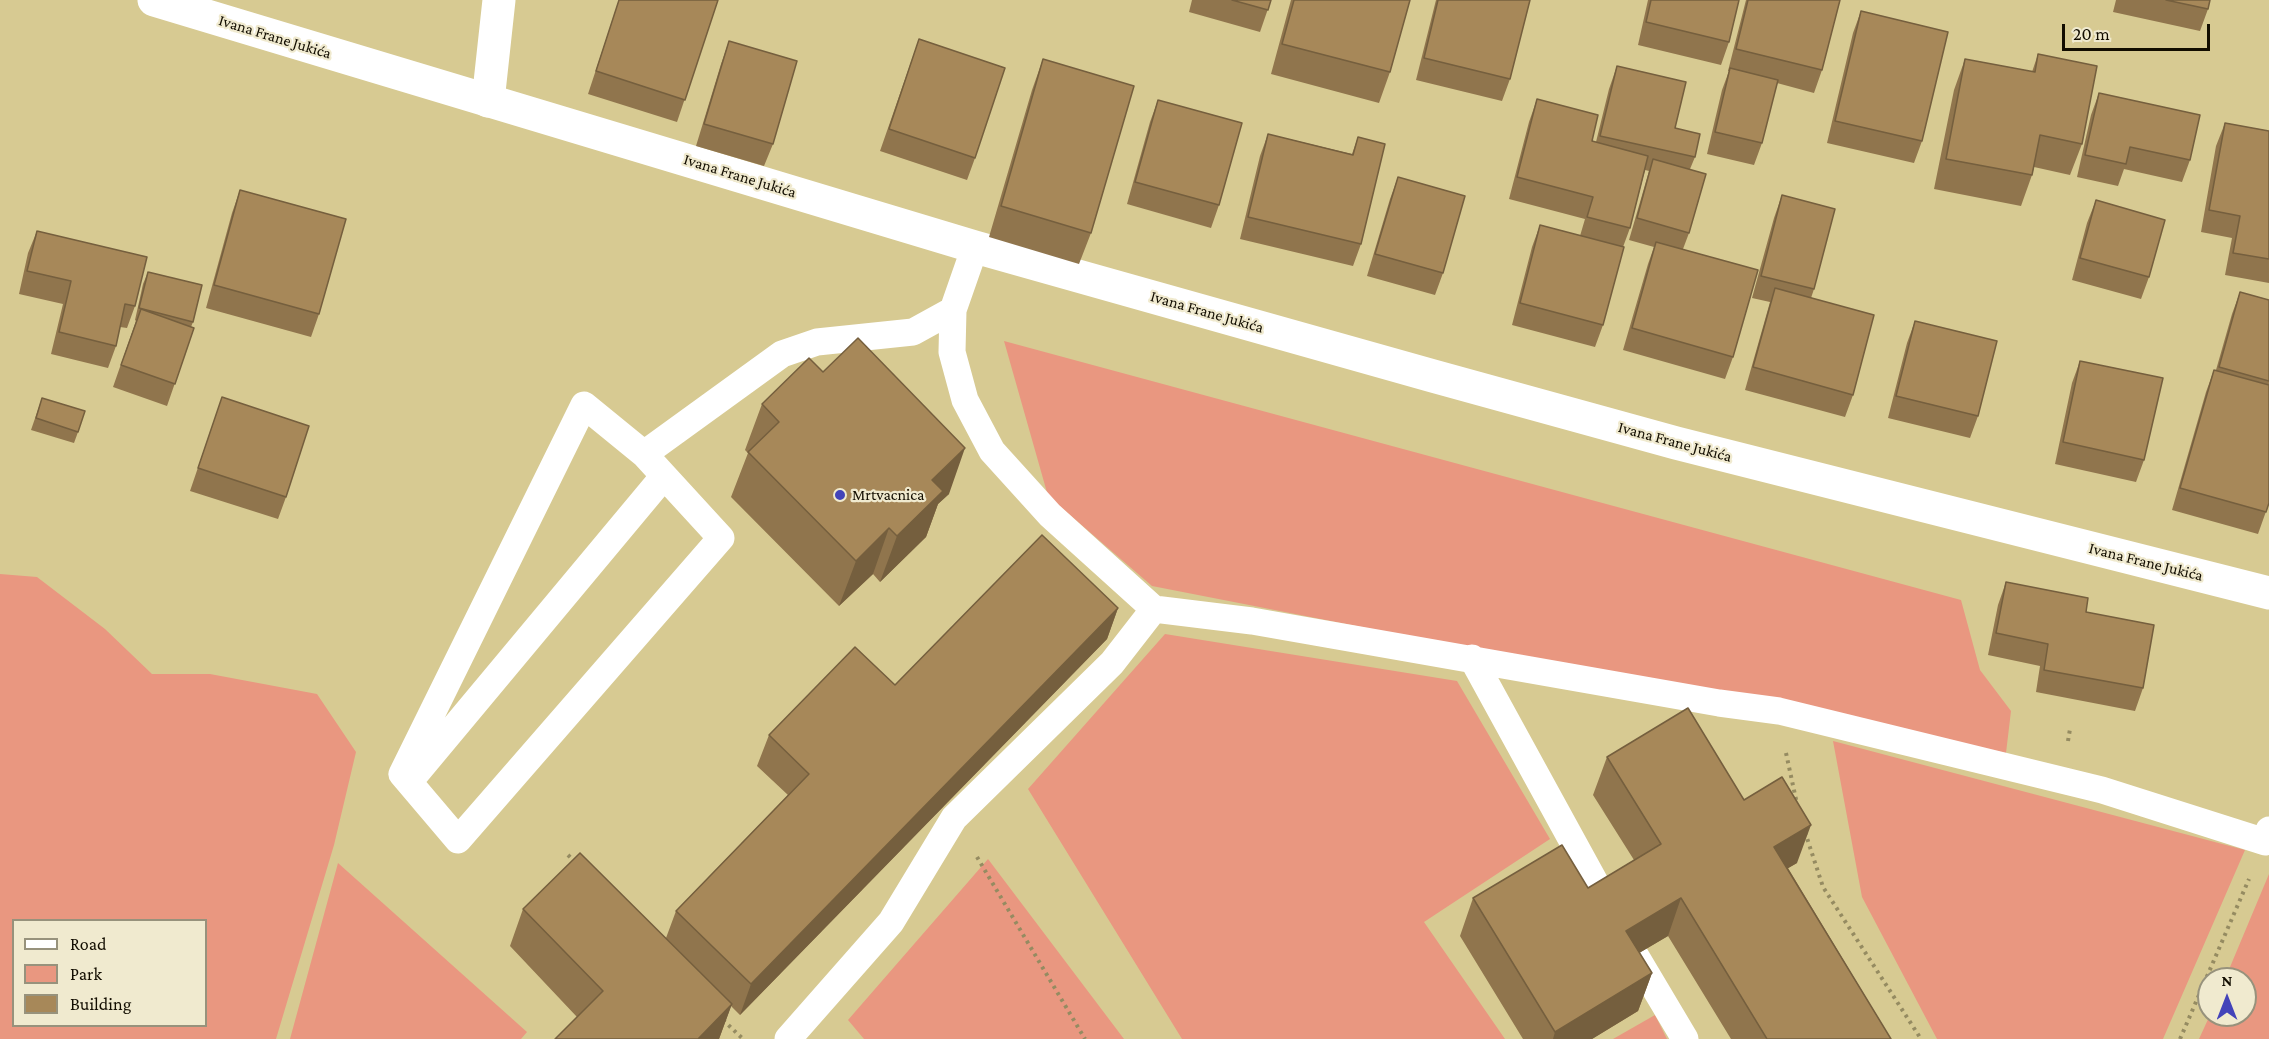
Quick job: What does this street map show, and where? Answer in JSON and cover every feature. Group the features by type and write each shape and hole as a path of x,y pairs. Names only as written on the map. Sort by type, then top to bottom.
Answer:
{"street":[{"name":"Ivana Frane Jukića","path":"154,0 975,247 1676,443 2269,593"},
{"path":"488,101 499,0"}],"lane":[{"path":"975,247 953,310 952,352 965,400 992,451 1050,514 1154,609 1252,621 1708,701 1779,711 2102,790 2267,836"},
{"path":"644,454 782,354 818,342 913,332 953,310"},
{"path":"584,405 644,454 664,476 722,538 458,840 402,774 584,405"},
{"path":"409,782 664,476"},
{"path":"788,1039 891,922 954,818 1112,663 1154,609"},
{"path":"1472,658 1608,906"},
{"path":"1635,955 1686,1039"}],"path":[{"path":"1779,711 1792,790 1799,812"},
{"path":"954,818 1085,1039"},
{"path":"1803,822 1822,887 1922,1039"},
{"path":"2180,1039 2267,836"},
{"path":"568,855 583,871"},
{"path":"721,1017 743,1039"}],"green space":[{"path":"1004,341 1961,600 1980,670 2011,711 2006,753 1152,586 1048,496"},
{"path":"0,574 37,577 105,629 152,674 210,674 317,694 356,752 334,845 276,1039 0,1039"},
{"path":"1165,634 1457,681 1550,839 1424,922 1505,1039 1182,1039 1028,789"},
{"path":"1833,741 2245,850 2163,1039 1937,1039 1862,897"},
{"path":"988,859 1124,1039 864,1039 848,1020"},
{"path":"338,863 527,1032 521,1039 290,1039"},
{"path":"2269,874 2269,1039 2199,1039 2204,1027 2257,1027 2257,967 2230,967"},
{"path":"1655,1015 1667,1039 1613,1039"}],"building":[{"path":"619,0 718,0 685,100 596,71"},
{"path":"1232,0 1271,0 1268,10"},
{"path":"1294,0 1410,0 1390,72 1282,44"},
{"path":"1438,0 1530,0 1510,79 1424,58"},
{"path":"1651,0 1739,0 1729,42 1646,22"},
{"path":"1748,0 1840,0 1822,70 1736,49"},
{"path":"2166,0 2210,0 2208,9"},
{"path":"1861,11 1948,32 1922,141 1835,121"},
{"path":"919,39 1005,68 975,158 889,129"},
{"path":"729,41 797,61 773,144 704,124"},
{"path":"2038,54 2097,66 2082,144 2040,135 2032,175 1946,159 1965,59 2035,72"},
{"path":"1043,59 1134,86 1091,233 1001,206"},
{"path":"1617,66 1686,82 1675,128 1700,134 1695,157 1600,136"},
{"path":"1730,68 1778,80 1762,143 1715,132"},
{"path":"2099,93 2200,115 2190,160 2130,147 2126,164 2085,155"},
{"path":"1537,99 1598,115 1592,141 1648,156 1630,228 1587,217 1593,197 1517,177"},
{"path":"1158,100 1242,123 1219,205 1135,182"},
{"path":"2225,123 2269,131 2269,259 2233,253 2240,216 2209,210"},
{"path":"1268,134 1353,155 1358,137 1385,144 1361,244 1248,217"},
{"path":"1653,159 1706,174 1689,233 1637,218"},
{"path":"1398,177 1465,196 1443,273 1375,254"},
{"path":"240,190 346,219 319,314 214,285"},
{"path":"1782,195 1835,209 1814,289 1761,276"},
{"path":"2096,200 2165,220 2149,277 2080,258"},
{"path":"1540,225 1624,247 1603,325 1520,303"},
{"path":"37,231 147,257 135,306 125,304 116,346 59,332 71,281 27,271"},
{"path":"1656,242 1758,270 1733,357 1632,328"},
{"path":"148,272 202,285 193,322 139,308"},
{"path":"1775,288 1874,315 1853,395 1753,367"},
{"path":"2240,292 2269,300 2269,381 2219,367"},
{"path":"141,309 194,328 175,384 121,365"},
{"path":"1915,321 1997,341 1978,416 1896,396"},
{"name":"Mrtvacnica","path":"858,338 965,448 932,480 943,491 897,536 889,528 856,561 748,452 779,422 762,404 809,358 823,372"},
{"path":"2080,361 2163,378 2144,460 2063,442"},
{"path":"2214,370 2269,385 2269,503 2266,512 2180,488"},
{"path":"222,397 309,426 286,497 198,468"},
{"path":"42,398 85,411 78,432 36,418"},
{"path":"1042,535 1118,608 751,984 676,911 809,774 769,735 855,647 895,685"},
{"path":"2006,582 2088,598 2086,612 2154,625 2143,688 2044,670 2048,644 1996,633"},
{"path":"1688,708 1744,800 1782,777 1811,825 1774,847 1891,1039 1767,1039 1681,898 1626,931 1652,973 1555,1032 1473,898 1562,845 1588,888 1661,844 1607,757"},
{"path":"580,853 732,1004 698,1039 555,1039 603,991 523,909"}],"place":[{"name":"Mrtvacnica","path":"840,495"}]}
